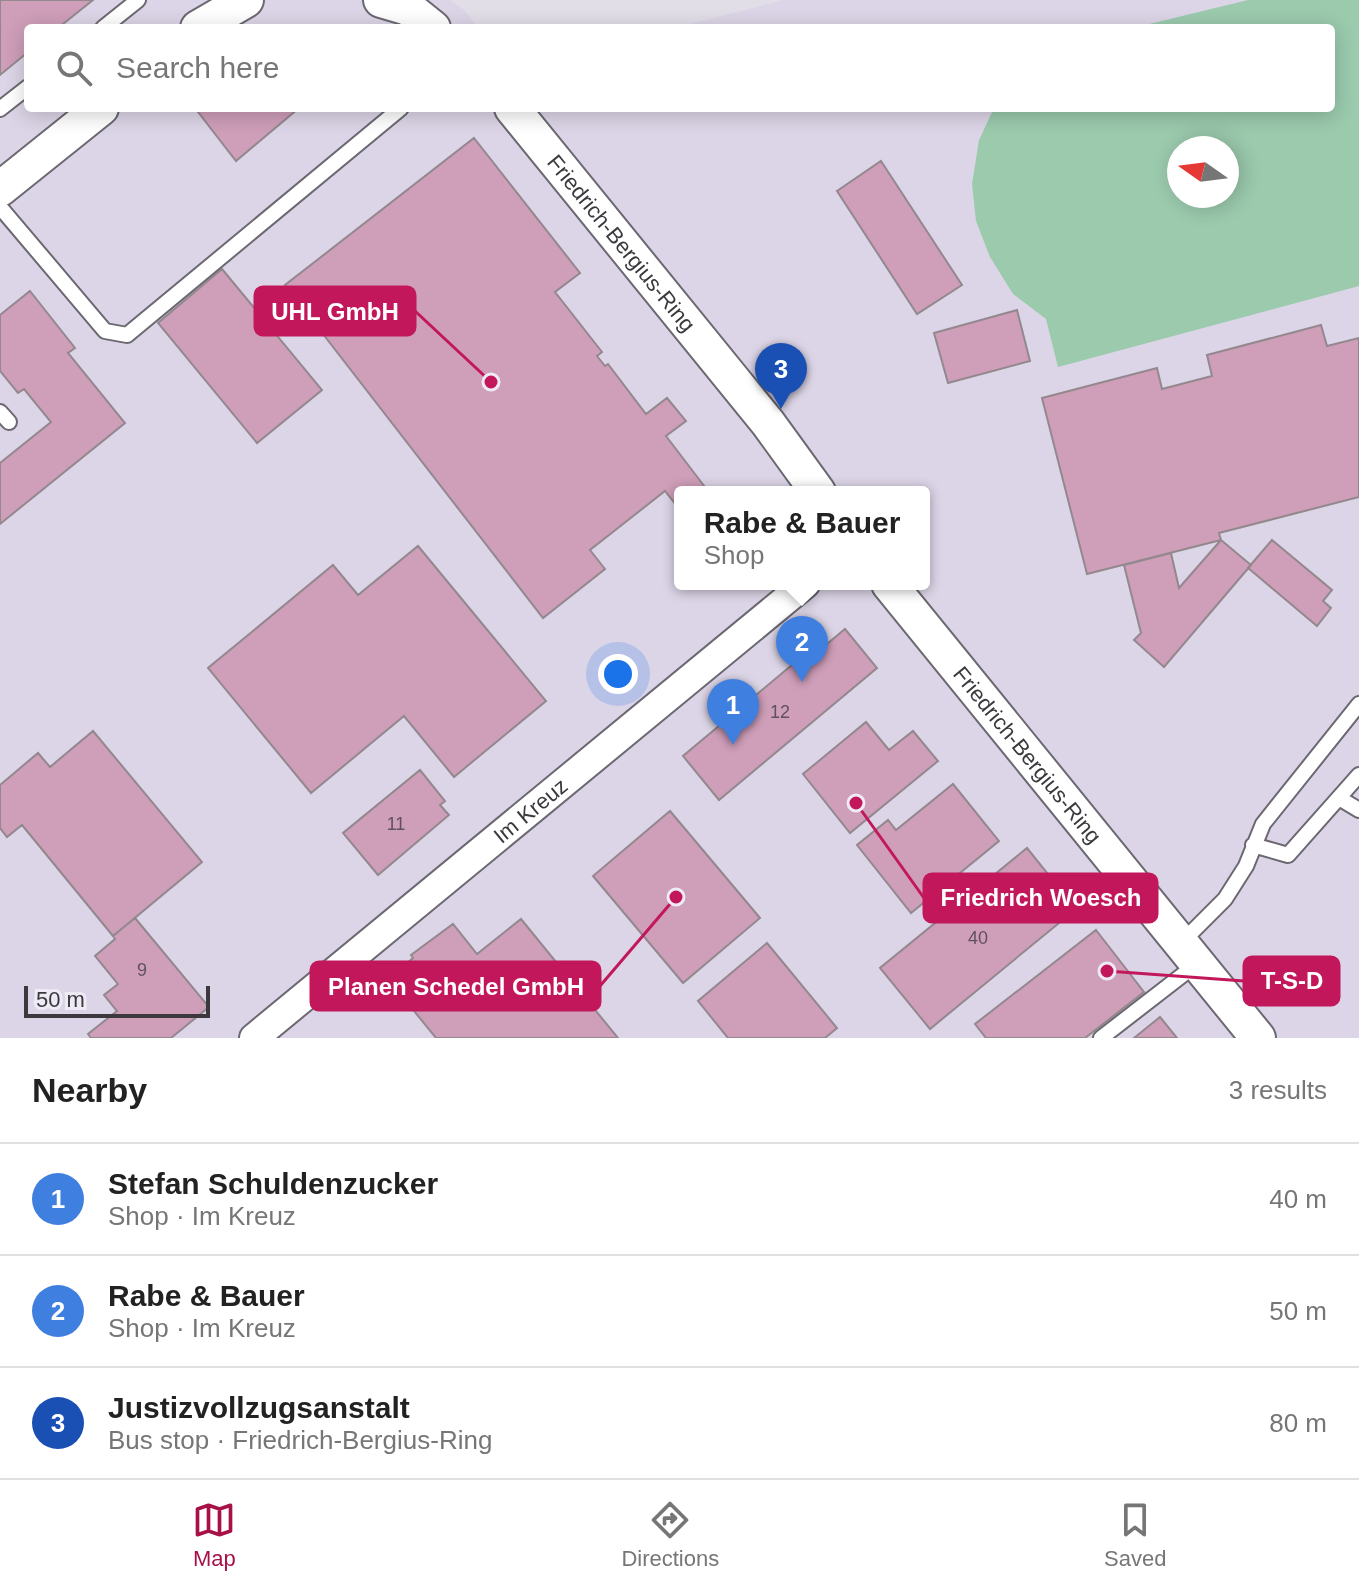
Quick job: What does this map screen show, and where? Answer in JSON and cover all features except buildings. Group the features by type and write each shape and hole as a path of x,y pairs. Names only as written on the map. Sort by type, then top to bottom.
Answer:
{"street":[{"path":"205,24 246,0"},
{"path":"381,0 408,8 428,24"},
{"path":"0,189 96,112"},
{"name":"Friedrich-Bergius-Ring","path":"515,112 768,423 814,486"},
{"name":"Im Kreuz","path":"254,1038 798,590"},
{"name":"Friedrich-Bergius-Ring","path":"894,590 1258,1038"}],"lane":[{"path":"108,24 138,0"},
{"path":"0,109 24,90"},
{"path":"0,207 105,331 127,335 396,112"},
{"path":"1101,1038 1190,952 1246,866 1263,824 1359,704"},
{"path":"1253,845 1288,855 1359,775"},
{"path":"1339,798 1359,810"}],"shaded area":[{"path":"0,0 450,0 476,24 24,24 24,112 1335,112 1335,24 690,24 783,0 1359,0 1359,1038 0,1038"}],"green space":[{"path":"1248,0 1359,0 1359,286 1058,367 1046,319 1013,294 990,257 976,221 972,184 979,140 992,112 1335,112 1335,24 1149,24"}],"place":[{"name":"UHL GmbH","path":"491,382"},
{"name":"Justizvollzugsanstalt","path":"781,409"},
{"name":"Rabe & Bauer","path":"802,682"},
{"name":"Stefan Schuldenzucker","path":"733,745"},
{"name":"Friedrich Woesch","path":"856,803"},
{"name":"Planen Schedel GmbH","path":"676,897"},
{"name":"T-S-D","path":"1107,971"}]}
